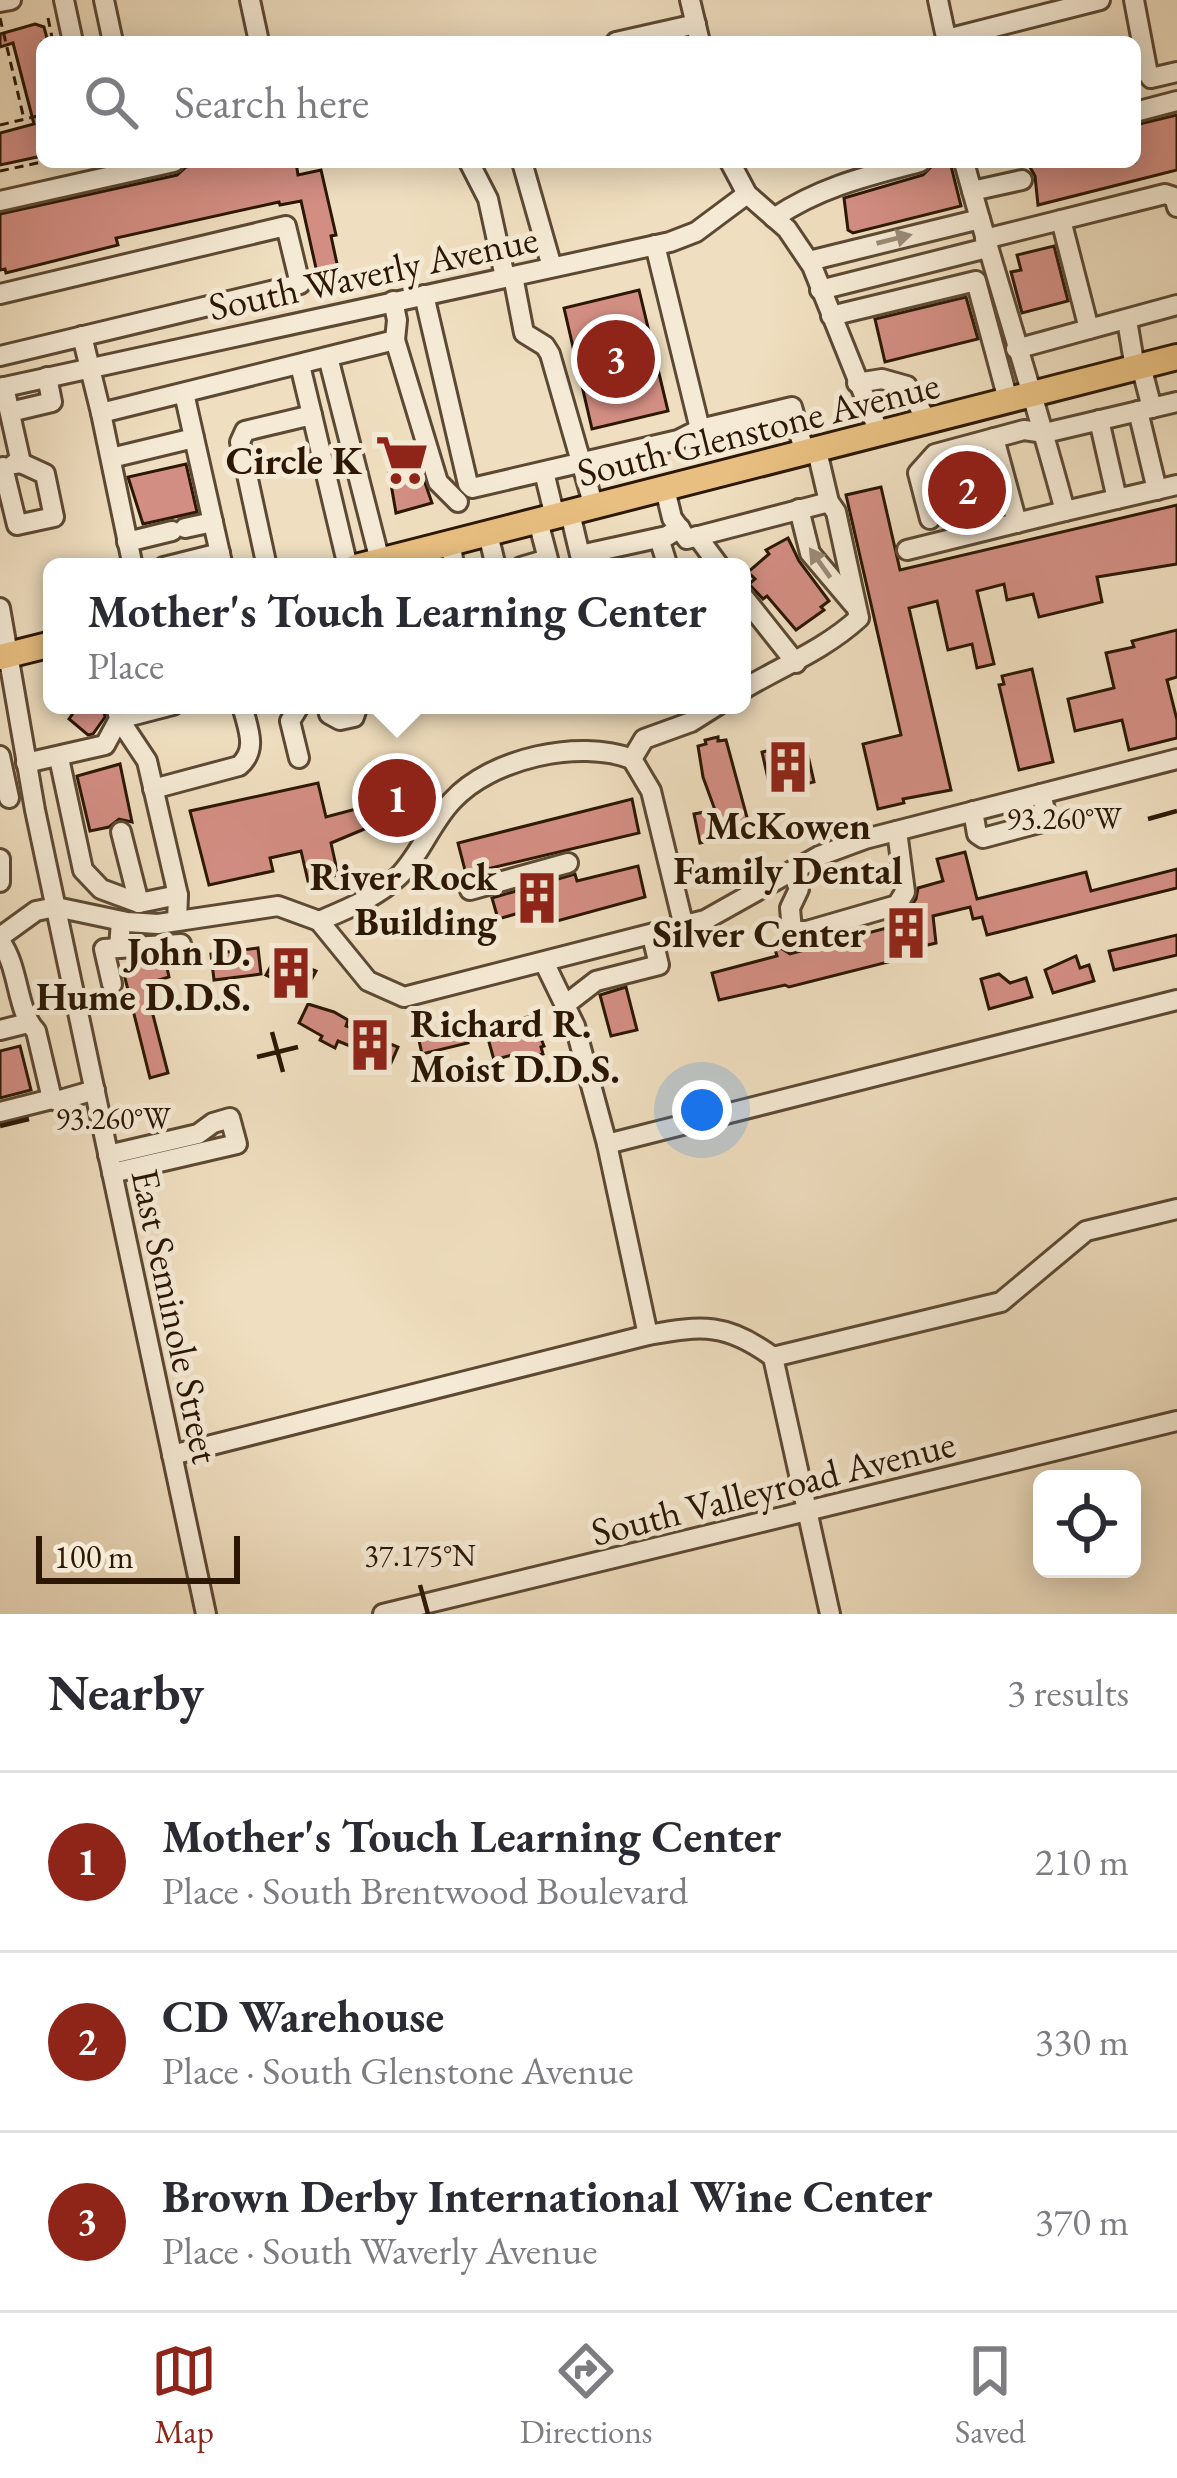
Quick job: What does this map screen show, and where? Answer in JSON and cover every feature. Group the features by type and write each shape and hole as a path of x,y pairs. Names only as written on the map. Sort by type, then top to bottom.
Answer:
{"main road":[{"name":"South Glenstone Avenue","path":"405,558 1177,357"},
{"path":"5,656 43,646"}],"street":[{"path":"0,2 11,0"},
{"path":"64,0 72,36"},
{"path":"104,0 112,36"},
{"path":"250,0 258,36"},
{"path":"690,0 698,33"},
{"path":"938,0 946,36"},
{"path":"962,36 1100,0"},
{"path":"1134,0 1141,36"},
{"path":"1141,37 1150,78 1177,72"},
{"path":"1141,110 1177,101"},
{"path":"472,168 488,199 524,333 550,354 583,463 549,558"},
{"path":"524,168 553,267"},
{"path":"733,168 747,194 787,229 808,261 880,435"},
{"path":"774,218 838,183 897,168"},
{"path":"966,168 1065,511"},
{"path":"0,201 102,170"},
{"path":"972,191 1022,180"},
{"name":"South Waverly Avenue","path":"2,387 655,245 696,232 747,194"},
{"path":"808,261 984,235 1165,194 1174,197 1177,207"},
{"path":"1061,220 1089,329"},
{"path":"0,294 286,226 300,284 0,356"},
{"path":"820,290 984,235"},
{"path":"655,245 700,429"},
{"path":"831,316 976,281 1008,400"},
{"path":"424,295 464,494 465,546"},
{"path":"393,301 398,320 394,340 438,482 464,494 792,407 836,512 859,618 796,663 751,686"},
{"path":"218,303 226,338"},
{"path":"1016,349 1177,305"},
{"path":"331,315 312,415 340,531 364,558"},
{"path":"907,550 1167,487 1127,320"},
{"path":"302,321 320,359 368,558"},
{"path":"82,336 131,558"},
{"path":"101,413 394,340"},
{"path":"10,412 52,402 47,377"},
{"path":"857,383 882,380 907,386 928,422"},
{"path":"2,387 10,412 8,466"},
{"path":"184,393 222,558"},
{"path":"929,519 919,473 934,454 1024,430 1045,433 1145,409 1176,408"},
{"path":"265,558 240,442 245,431 312,415"},
{"path":"1099,420 1117,499"},
{"path":"111,458 194,437"},
{"path":"994,438 1017,523"},
{"path":"544,472 578,558"},
{"path":"665,489 672,518 712,558"},
{"path":"589,558 659,538 829,502"},
{"path":"799,509 810,554 857,608"},
{"path":"127,542 213,522"},
{"path":"659,538 665,558"},
{"path":"751,607 796,663"},
{"name":"East Seminole Street","path":"0,608 32,794 206,1614"},
{"path":"26,763 105,745 125,714"},
{"path":"128,714 147,761 178,896 177,921"},
{"path":"153,789 239,766 249,758 252,746 244,714"},
{"path":"294,714 290,721 299,758"},
{"path":"328,714 340,720 355,714"},
{"path":"632,759 644,739 704,714"},
{"path":"0,745 22,741"},
{"path":"319,921 357,904 399,876 448,804 481,777 567,750 597,748 632,759 651,791 683,927"},
{"path":"0,755 4,799 32,794"},
{"path":"59,758 83,870 101,889 139,903 178,896"},
{"path":"52,1099 13,959 0,939 36,911 56,908 121,921 177,921 278,906 319,921 368,981 404,997 683,927 725,912 843,846 1177,759"},
{"path":"973,811 977,834 983,838 1043,822 1041,794"},
{"path":"792,871 799,889 790,908 792,932 897,904 905,892 896,831"},
{"path":"121,832 139,903"},
{"path":"0,859 0,882"},
{"path":"470,890 568,862"},
{"path":"50,876 83,870"},
{"path":"119,948 121,921"},
{"path":"565,1006 596,981 659,965 652,936"},
{"path":"112,984 104,949 181,944"},
{"path":"544,964 575,1026 607,1144 649,1335"},
{"path":"607,1144 1177,1000"},
{"path":"0,1030 28,1023"},
{"path":"0,1112 94,1090"},
{"path":"230,1118 237,1144 110,1164 197,1135 230,1118"},
{"path":"773,1357 1001,1302 1086,1232 1177,1209"},
{"path":"172,1455 701,1325 744,1336 773,1357 830,1614"},
{"name":"South Valleyroad Avenue","path":"383,1614 1177,1421"}],"path":[{"path":"0,16 24,119"},
{"path":"48,18 52,36"},
{"path":"0,124 36,117"},
{"path":"0,171 36,163"}],"building":[{"path":"35,24 44,27 46,36 36,36 36,157 0,165 0,133 34,124 13,43 0,47 0,34"},
{"path":"1177,115 1177,170 1038,205 1030,168 1141,168 1141,124"},
{"path":"185,168 297,168 298,175 321,170 339,273 318,277 301,201 116,238 118,245 6,273 0,270 0,214 177,175"},
{"path":"930,168 952,168 961,206 853,233 848,230 844,198 923,175"},
{"path":"1054,246 1068,301 1022,313 1011,272 1021,270 1017,255"},
{"path":"639,290 668,411 592,429 564,308"},
{"path":"966,297 978,339 885,362 875,319"},
{"path":"413,448 432,503 396,513 386,455"},
{"path":"986,460 999,507 944,521 933,477"},
{"path":"186,464 197,512 143,524 128,477"},
{"path":"881,487 900,570 1177,505 1177,564 1097,577 1102,602 1039,617 1033,594 1007,600 1004,584 977,591 994,664 977,668 972,644 948,650 937,601 909,608 951,790 878,809 863,744 901,735 846,495"},
{"path":"788,538 829,601 796,630 767,596 763,599 751,586 755,579 751,569 769,554 766,550"},
{"path":"1177,630 1177,677 1167,680 1177,738 1129,750 1122,720 1075,731 1068,699 1114,688 1106,653"},
{"path":"1032,669 1053,762 1019,770 999,685 1004,684 1002,676"},
{"path":"73,714 105,717 88,735 69,719"},
{"path":"718,737 718,741 726,740 751,832 700,843 694,814 715,810 698,746"},
{"name":"McKowen Family Dental","path":"805,742 814,782 771,792 762,752"},
{"path":"120,764 132,822 119,819 90,831 77,776"},
{"path":"395,779 397,786 418,781 422,801 372,816 374,825 331,843 338,875 308,881 301,851 270,858 273,871 209,885 190,811 318,783 326,817 375,804 376,784"},
{"path":"632,799 639,833 466,874 458,843"},
{"path":"965,852 977,899 1086,872 1091,891 1177,869 1177,888 987,935 982,917 973,919 970,907 933,916 936,943 902,951 904,958 719,1000 712,973 777,956 773,943 790,954 898,925 918,888 943,881 937,859"},
{"path":"638,866 645,897 557,921 540,907 498,919 492,898 575,874 577,881"},
{"path":"1177,935 1177,955 1114,970 1109,951"},
{"path":"258,948 261,974 214,980 211,954"},
{"name":"John D. Hume D.D.S.","path":"277,955 316,971 304,993 266,975"},
{"path":"1076,956 1080,968 1089,965 1094,981 1053,993 1045,970"},
{"path":"165,959 169,977 145,984 168,1073 150,1078 123,970"},
{"path":"999,974 1010,983 1026,978 1032,997 989,1009 981,979"},
{"path":"626,987 637,1030 611,1036 600,995"},
{"path":"308,1004 334,1012 348,1020 346,1026 398,1047 391,1063 338,1041 335,1048 320,1040 322,1036 299,1023"},
{"path":"532,1016 543,1054 521,1060 519,1053 494,1060 487,1035 508,1029 506,1022"},
{"path":"464,1026 468,1043 422,1054 418,1036"},
{"path":"20,1046 31,1090 0,1098 0,1051"}],"place":[{"name":"Brown Derby International Wine Center","path":"616,359"},
{"name":"Circle K","path":"402,460"},
{"name":"CD Warehouse","path":"967,490"},
{"name":"McKowen Family Dental","path":"788,767"},
{"name":"Mother's Touch Learning Center","path":"397,798"},
{"name":"River Rock Building","path":"537,898"},
{"name":"Silver Center","path":"906,933"},
{"name":"John D. Hume D.D.S.","path":"291,973"},
{"name":"Richard R. Moist D.D.S.","path":"370,1045"}]}
